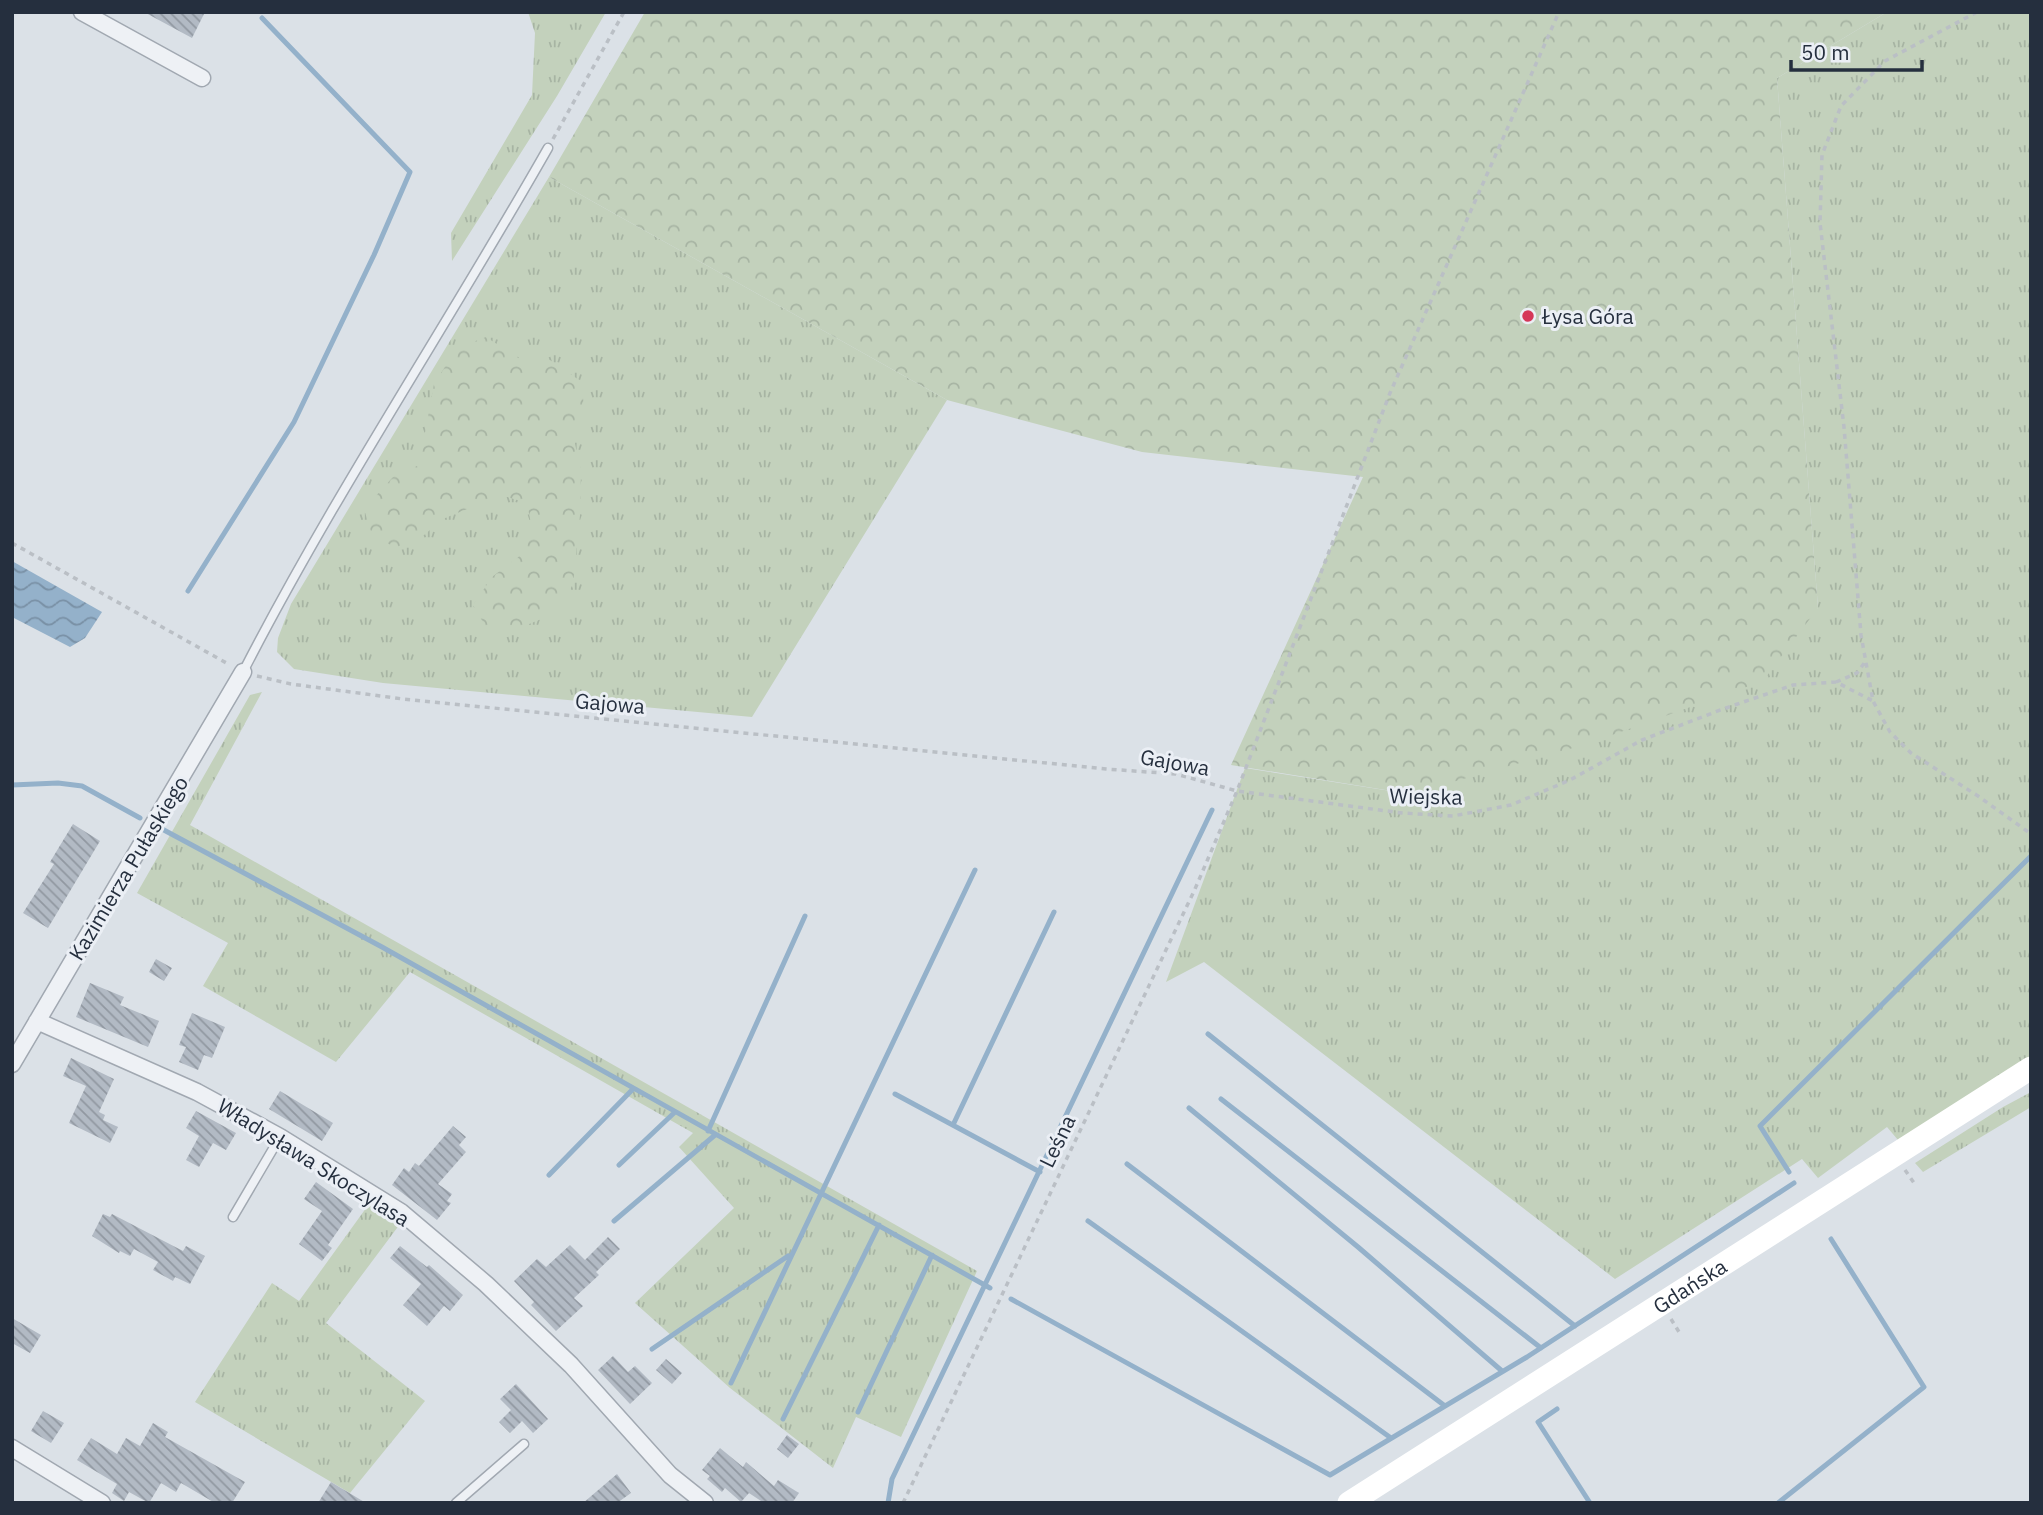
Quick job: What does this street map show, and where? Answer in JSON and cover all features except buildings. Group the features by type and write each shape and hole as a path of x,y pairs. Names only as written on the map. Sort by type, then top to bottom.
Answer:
{"main road":[{"name":"Gdańska","path":"1349,1503 2031,1068"}],"street":[{"path":"82,12 202,78"},
{"name":"Kazimierza Pułaskiego","path":"12,1064 243,672"},
{"name":"Władysława Skoczylasa","path":"37,1021 197,1092 280,1137 401,1212 486,1284 570,1365 670,1475 705,1503"},
{"path":"12,1448 102,1503"}],"lane":[{"path":"243,672 283,595 548,148"},
{"path":"233,1217 280,1137"},
{"path":"456,1503 524,1444"}],"path":[{"path":"548,148 624,12"},
{"name":"Leśna","path":"903,1503 1195,889 1237,791 1390,393 1559,12"},
{"path":"1977,12 1885,61 1841,106 1822,155 1820,223 1844,427 1861,635 1873,701 1890,732 1911,753 2031,834"},
{"name":"Gajowa","path":"12,543 243,672 291,684 403,699 1176,774 1237,791"},
{"path":"1836,682 1857,673 1866,662"},
{"path":"1836,682 1873,701"},
{"name":"Wiejska","path":"1237,791 1402,814 1454,816 1511,805 1570,780 1642,740 1793,685 1836,682"}],"green space":[{"path":"528,12 606,12 557,96 452,261 451,233 532,95 535,33"},
{"path":"645,12 1887,12 1777,78 1818,608 1763,681 1587,744 1410,794 1231,765 1363,477 1142,452 947,400 549,177"},
{"path":"1887,12 2031,12 2031,1059 1898,1140 1887,1127 1818,1178 1802,1159 1615,1279 1204,962 1166,982 1245,768 1410,794 1818,608 1777,78"},
{"path":"549,177 947,400 752,717 383,683 294,669 277,652 278,638 291,604"},
{"path":"486,337 520,359 550,360 582,382 584,411 574,439 581,471 580,515 573,584 558,612 522,627 487,629 473,605 492,577 521,555 532,529 527,503 501,495 438,521 426,534 395,548 371,532 364,509 393,477 419,465 434,384 457,348"},
{"path":"262,692 190,825 977,1271 901,1437 856,1417 833,1468 730,1388 635,1303 734,1208 679,1147 693,1133 410,972 336,1062 203,986 228,943 137,893 250,695"},
{"path":"2031,1092 2031,1107 1923,1172 1915,1163 2003,1107"},
{"path":"369,1204 400,1224 326,1323 425,1401 350,1493 195,1402 272,1283 299,1301"}],"water":[{"path":"12,561 102,612 85,638 70,647 12,617"}],"waterway":[{"path":"188,591 294,422 374,255 410,172 262,18"},
{"path":"12,785 58,783 82,786 140,818"},
{"path":"888,1503 892,1479 1212,810"},
{"path":"162,829 382,947 990,1288"},
{"path":"1789,1172 1760,1126 2031,856"},
{"path":"731,1383 975,870"},
{"path":"953,1125 1054,912"},
{"path":"708,1131 805,916"},
{"path":"1208,1034 1575,1326"},
{"path":"549,1175 633,1089"},
{"path":"895,1094 1040,1172"},
{"path":"1221,1099 1541,1348"},
{"path":"1189,1108 1358,1247 1502,1371"},
{"path":"619,1165 675,1112"},
{"path":"614,1221 715,1135"},
{"path":"1127,1164 1445,1406"},
{"path":"1011,1299 1330,1475 1527,1357 1794,1183"},
{"path":"1088,1221 1391,1438"},
{"path":"783,1419 879,1225"},
{"path":"1778,1503 1924,1387 1831,1239"},
{"path":"858,1412 932,1255"},
{"path":"652,1349 788,1256"},
{"path":"1557,1409 1538,1422 1590,1503"}],"place":[{"name":"Łysa Góra","path":"1528,316"}]}
